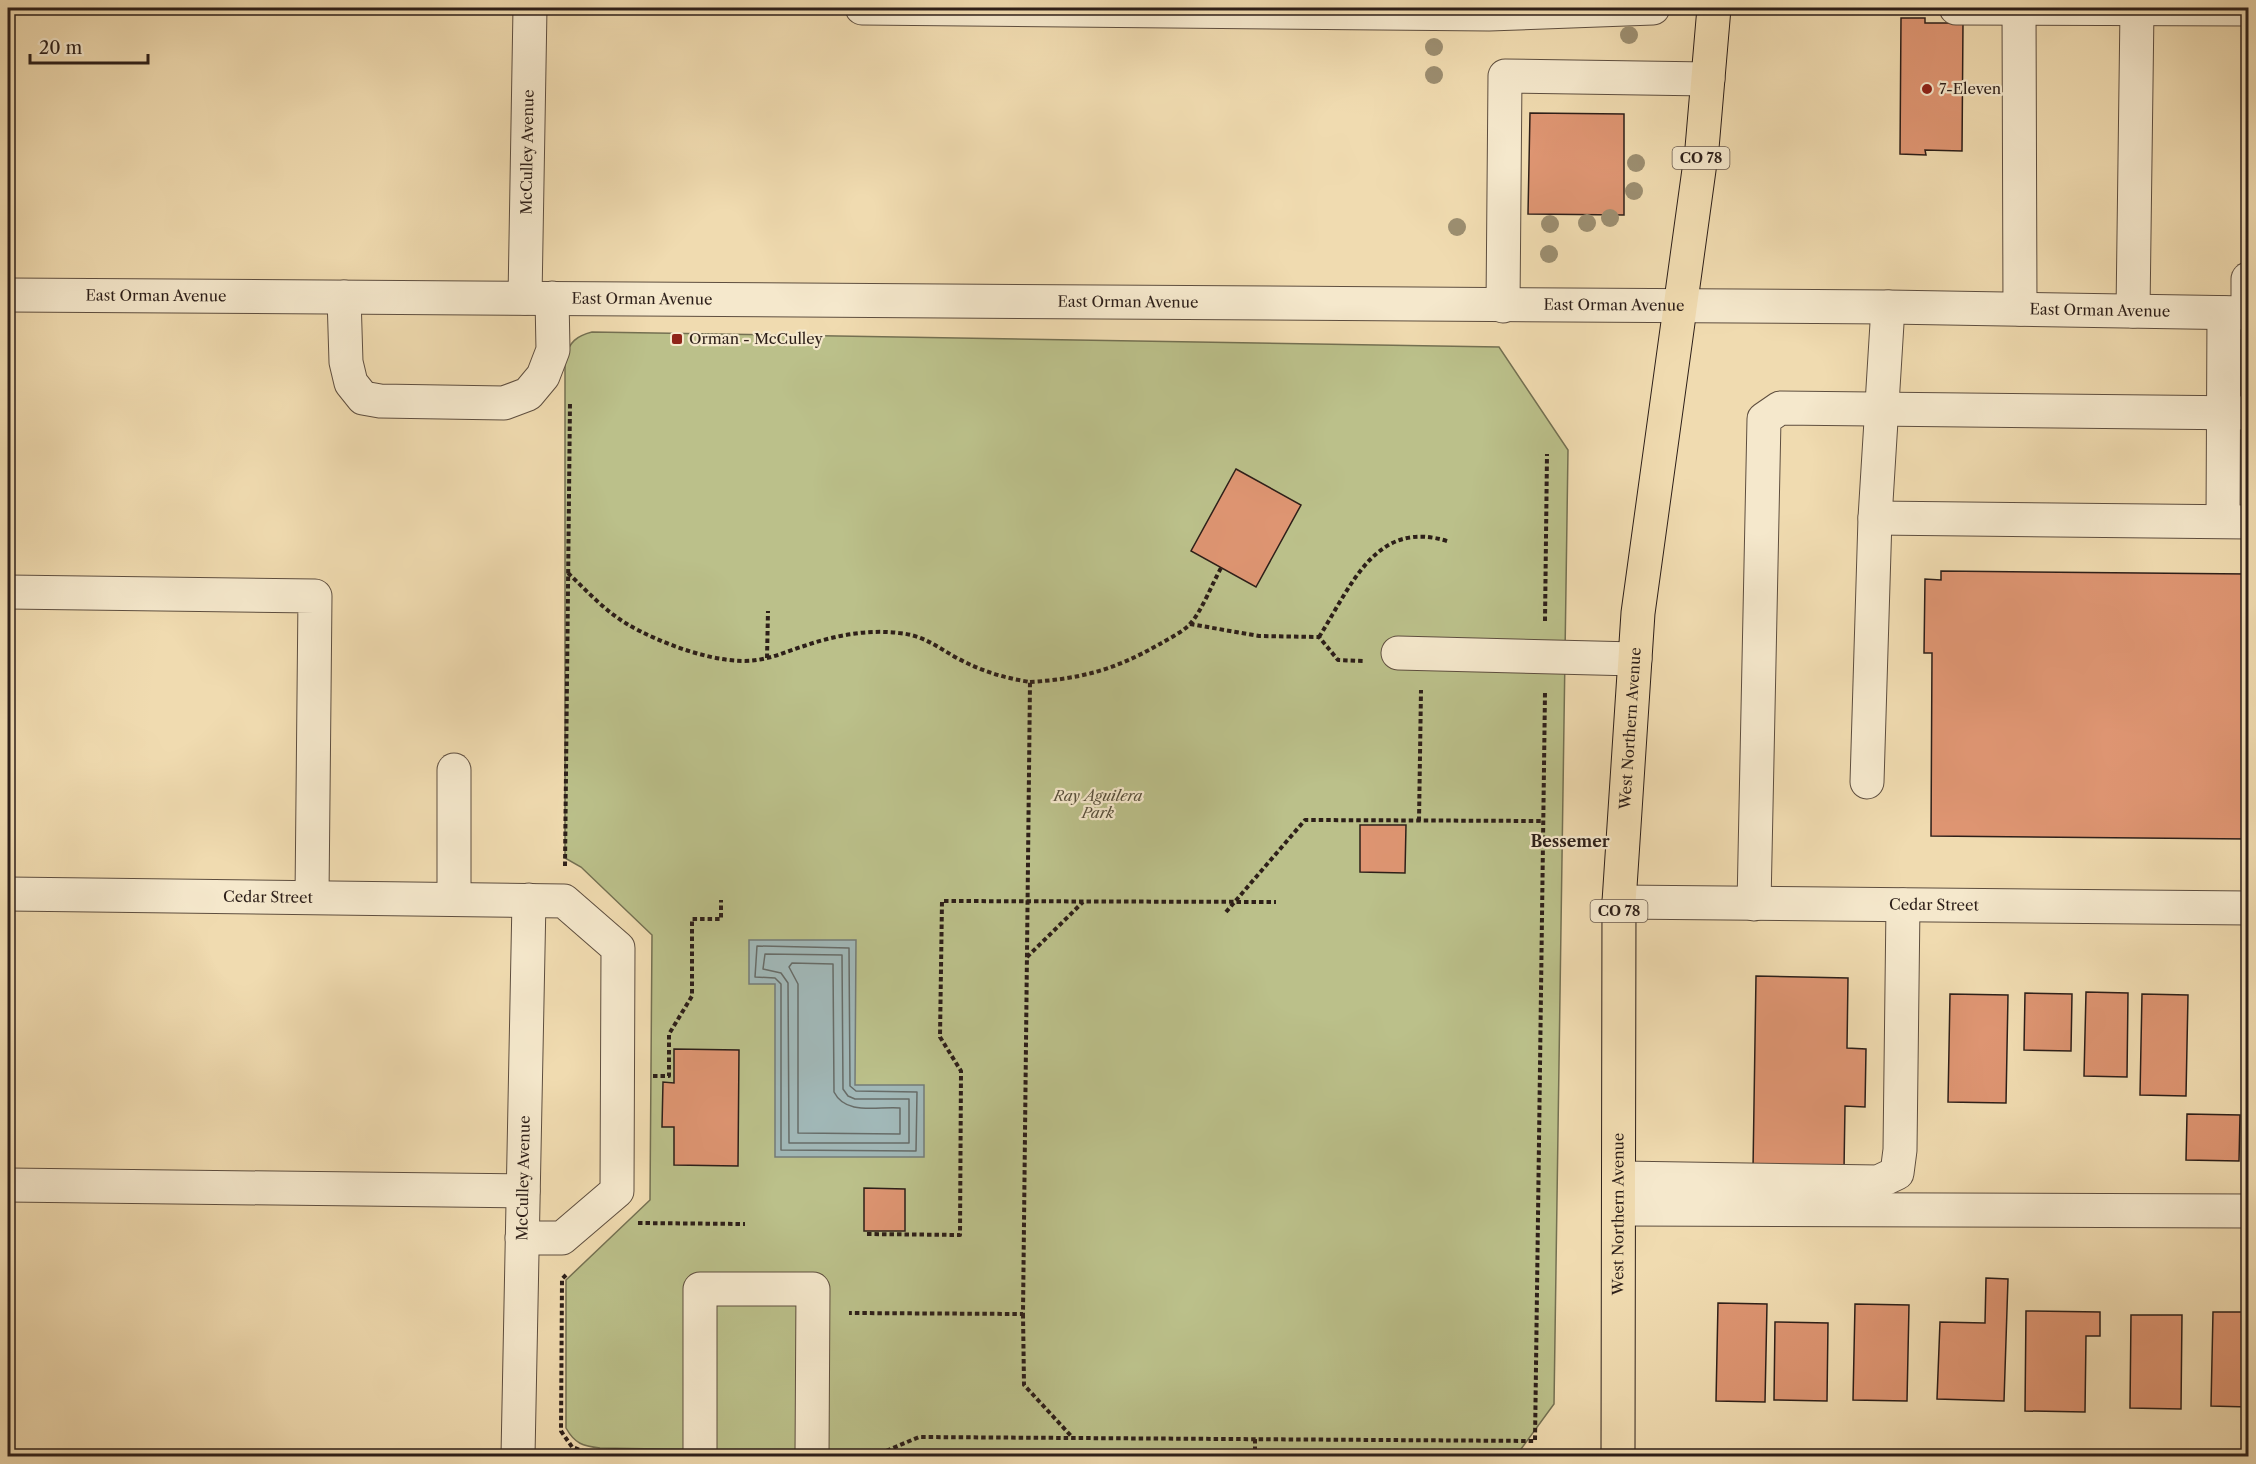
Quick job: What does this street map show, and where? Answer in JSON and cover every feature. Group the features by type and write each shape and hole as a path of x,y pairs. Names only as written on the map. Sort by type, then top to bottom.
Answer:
{"main road":[{"name":"West Northern Avenue","path":"1618,1456 1621,1194 1619,902 1638,613 1702,148 1714,8"}],"street":[{"name":"McCulley Avenue","path":"344,297 346,362 351,383 363,398 380,401 504,403 528,394 543,376 553,350 538,298 530,8"},
{"path":"862,8 1489,14 1653,8"},
{"path":"1956,8 2248,9"},
{"path":"2019,8 2020,309"},
{"path":"2133,311 2137,9"},
{"path":"1503,306 1505,76 1708,80"},
{"path":"1875,518 2236,522 2240,313 2248,279"},
{"name":"East Orman Avenue","path":"8,295 1888,307 2240,313"},
{"path":"1867,782 1875,518 1888,307"},
{"path":"1754,904 1764,419 1780,408 2237,413"},
{"path":"8,592 315,596 312,897"},
{"path":"1410,653 1635,659"},
{"path":"454,770 454,899"},
{"name":"Cedar Street","path":"8,894 564,901 618,948 617,1191 562,1238 522,1238"},
{"name":"McCulley Avenue","path":"518,1456 529,900"},
{"name":"Cedar Street","path":"1619,902 2248,908"},
{"path":"1621,1194 1878,1182 1897,1173 1900,1150 1903,905"},
{"path":"8,1185 523,1191"},
{"path":"1621,1194 2248,1211"},
{"path":"700,1456 700,1289 813,1289 812,1456"}],"path":[{"path":"812,1456 874,1456 919,1437 1535,1441 1547,454"},
{"path":"1319,637 1352,585 1380,548 1413,536 1432,536 1450,542"},
{"path":"568,573 606,609 627,624 717,659 738,662 767,658 838,636 897,632 916,635 981,670 1006,679 1030,682 1068,679 1102,672 1138,656 1190,624 1221,568"},
{"path":"767,658 768,611"},
{"path":"1190,624 1259,636 1319,637 1338,660 1365,661"},
{"path":"1410,653 1419,821"},
{"path":"1030,682 1024,1385 1074,1438"},
{"path":"1226,912 1305,820 1544,821"},
{"path":"646,1076 669,1076 669,1034 692,996 692,919 721,920 722,900"},
{"path":"867,1234 960,1235 960,1071 940,1037 942,901 1276,902"},
{"path":"1028,957 1083,902"},
{"path":"633,1221 644,1225 745,1224"},
{"path":"813,1312 1023,1314"},
{"path":"1255,1439 1255,1456"}],"green space":[{"name":"Ray Aguilera Park","path":"592,332 1499,347 1568,450 1554,1404 1516,1456 1093,1456 600,1448 584,1445 573,1438 566,1428 566,1280 650,1200 652,935 581,867 565,858 565,357 574,340"}],"water":[{"path":"749,940 856,940 855,1085 924,1085 924,1157 775,1157 775,984 749,984"}],"building":[{"path":"1901,18 1925,18 1925,23 1963,23 1962,151 1925,150 1926,155 1900,154"},
{"path":"1530,113 1624,114 1624,215 1528,214"},
{"path":"1236,469 1301,505 1256,587 1191,551"},
{"path":"1941,571 2248,574 2248,839 1931,836 1932,653 1924,653 1925,579 1941,580"},
{"path":"1360,825 1406,825 1405,873 1360,872"},
{"path":"1756,976 1848,978 1847,1048 1866,1049 1865,1107 1845,1106 1844,1170 1753,1169"},
{"path":"2086,992 2128,993 2127,1077 2084,1076"},
{"path":"2025,993 2072,994 2071,1051 2024,1050"},
{"path":"2248,993 2248,1082 2246,1082"},
{"path":"1950,994 2008,995 2006,1103 1948,1102"},
{"path":"2142,994 2188,995 2186,1096 2140,1095"},
{"path":"674,1049 739,1050 738,1166 674,1165 674,1127 662,1127 663,1082 674,1083"},
{"path":"2187,1114 2240,1115 2239,1161 2186,1160"},
{"path":"864,1188 905,1189 905,1231 864,1231"},
{"path":"1986,1278 2008,1279 2004,1401 1937,1399 1940,1322 1985,1323"},
{"path":"1718,1303 1767,1304 1765,1402 1716,1401"},
{"path":"1855,1304 1909,1305 1907,1401 1853,1400"},
{"path":"2026,1311 2100,1312 2100,1336 2086,1336 2085,1412 2025,1411"},
{"path":"2213,1312 2248,1312 2248,1407 2211,1406"},
{"path":"2131,1315 2182,1315 2181,1409 2130,1408"},
{"path":"1775,1322 1828,1323 1827,1401 1774,1400"}],"place":[{"name":"7-Eleven","path":"1927,89"},
{"name":"Orman - McCulley","path":"677,339"}],"district":[{"name":"Bessemer","path":"1570,841"}]}
